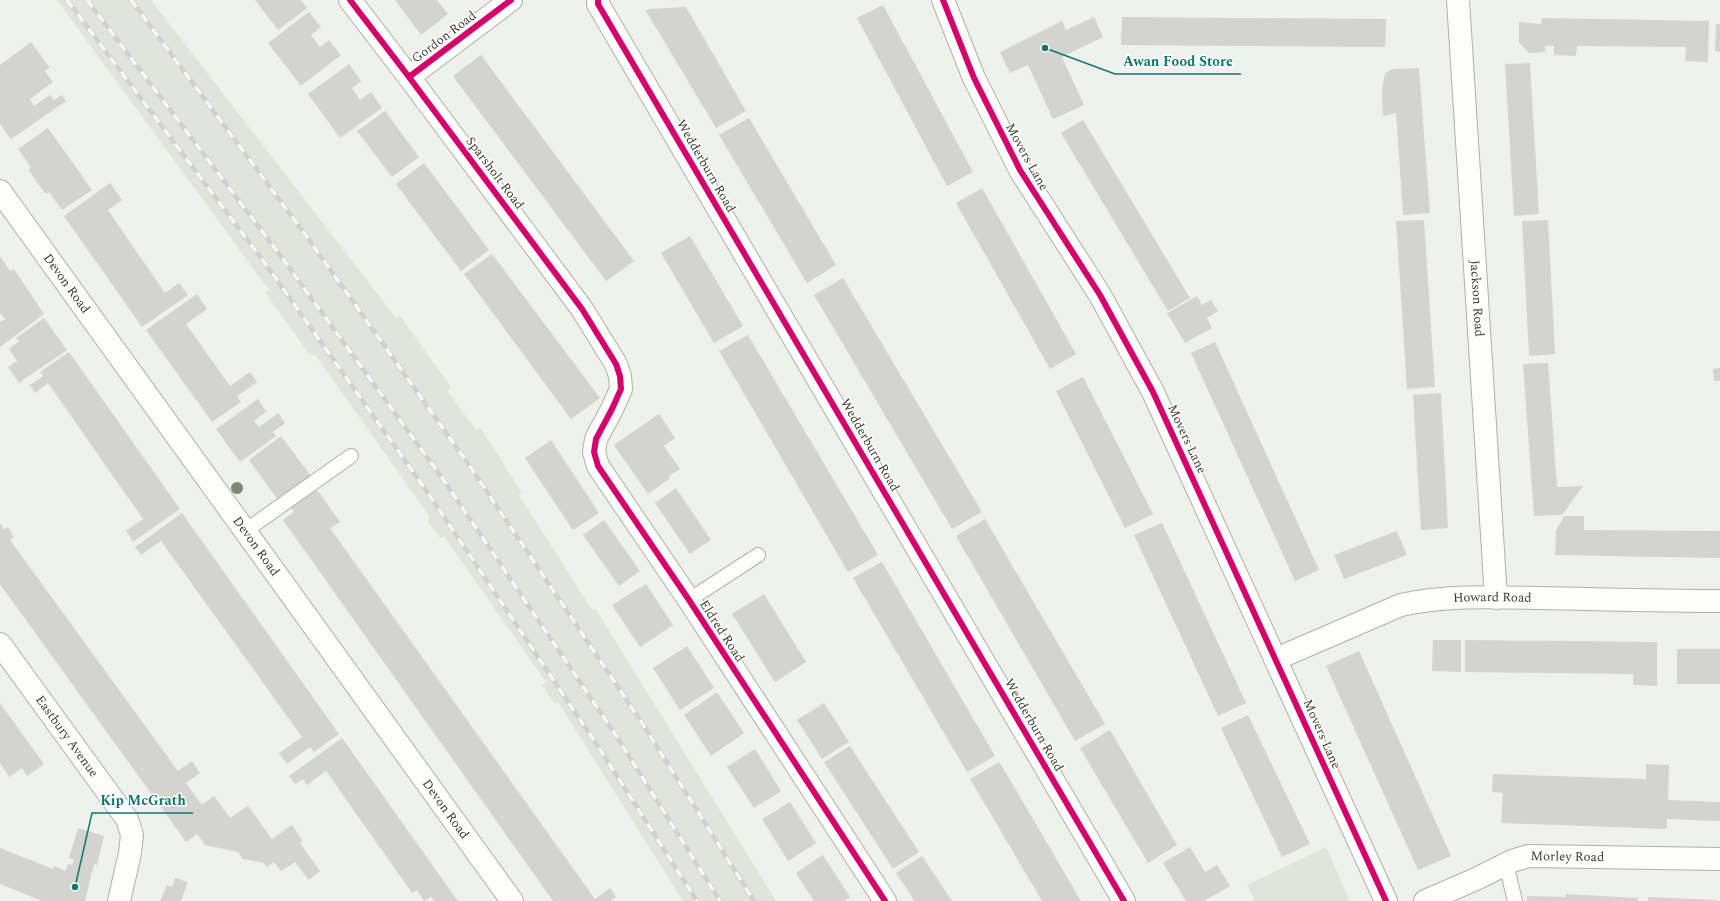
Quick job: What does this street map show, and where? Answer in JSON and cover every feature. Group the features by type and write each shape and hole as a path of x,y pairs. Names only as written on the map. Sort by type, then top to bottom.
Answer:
{"street":[{"name":"Sparsholt Road","path":"350,0 582,309 616,364"},
{"name":"Gordon Road","path":"409,77 511,0"},
{"name":"Wedderburn Road","path":"598,0 598,4 610,25 1124,901"},
{"name":"Movers Lane","path":"943,0 974,78 1020,170 1100,295 1153,392 1386,901"},
{"name":"Jackson Road","path":"1458,0 1496,598"},
{"name":"Devon Road","path":"0,191 512,901"},
{"name":"Eldred Road","path":"616,364 620,376 621,389 596,439 594,452 598,466 689,600 885,901"},
{"name":"Howard Road","path":"1276,659 1401,605 1429,600 1496,598 1720,601"},
{"name":"Eastbury Avenue","path":"0,644 127,819 132,835 130,853 119,901"},
{"name":"Morley Road","path":"1425,901 1506,864 1528,856 1720,859"}],"lane":[{"path":"245,531 351,456"},
{"path":"689,600 758,555"},
{"path":"1506,864 1515,901"}],"shaded area":[{"path":"57,0 151,0 396,318 400,316 451,387 447,391 476,430 480,428 522,493 519,495 592,610 595,608 776,901 683,901 558,702 555,704 542,685 546,682 444,536 440,538 427,520 430,517 316,356 309,354 265,292 269,290"},
{"path":"1326,847 1350,901 1255,901 1247,885"}],"building":[{"path":"255,0 301,0 307,8 278,30"},
{"path":"395,0 437,0 448,14 421,35"},
{"path":"883,5 973,172 947,186 857,18"},
{"path":"686,7 746,111 716,128 646,11 649,9"},
{"path":"309,12 321,27 311,35 320,47 329,40 341,55 301,86 268,43"},
{"path":"1094,17 1103,37 1062,57 1084,105 1053,119 1028,65 1010,73 1000,52 1062,21 1066,30"},
{"path":"1122,17 1386,19 1385,47 1121,45"},
{"path":"1542,18 1709,21 1708,62 1685,61 1686,47 1577,46 1576,56 1554,55 1554,46 1545,46 1545,52 1529,53 1519,42 1519,22 1541,24"},
{"path":"1716,24 1720,24 1720,52 1715,51"},
{"path":"31,42 50,68 45,71 53,82 30,99 34,106 50,95 54,100 62,95 66,101 11,139 0,124 0,65"},
{"path":"481,55 634,261 606,281 453,76"},
{"path":"1530,63 1539,214 1514,216 1505,64"},
{"path":"349,64 361,81 352,88 360,100 371,92 382,108 340,138 308,94"},
{"path":"1419,68 1430,213 1403,215 1396,113 1383,116 1382,89 1385,73 1393,69"},
{"path":"385,111 419,157 392,177 357,131"},
{"path":"749,118 836,265 807,283 719,135"},
{"path":"1083,120 1190,298 1168,311 1061,133"},
{"path":"48,128 92,190 62,210 49,192 46,194 36,181 29,170 31,168 18,149"},
{"path":"424,163 489,250 461,271 396,184"},
{"path":"110,183 122,200 108,210 165,293 179,283 188,295 142,327 64,216"},
{"path":"982,188 1076,354 1050,369 956,203"},
{"path":"1424,220 1435,387 1407,389 1396,221"},
{"path":"1548,220 1555,354 1529,356 1522,221"},
{"path":"690,236 743,326 714,343 661,253"},
{"path":"492,254 600,398 571,419 464,274"},
{"path":"0,256 10,271 14,269 44,314 0,347 0,322 5,319 1,314 0,315"},
{"path":"843,278 982,512 952,529 814,295"},
{"path":"197,294 207,309 186,324 230,386 250,372 257,382 237,396 241,402 212,422 146,330"},
{"path":"1197,296 1202,305 1211,300 1218,311 1207,318 1212,328 1185,343 1167,313"},
{"path":"44,318 67,350 19,383 8,367 17,361 9,349 19,341 16,338"},
{"path":"748,335 878,555 848,572 719,351"},
{"path":"1215,342 1319,570 1295,581 1191,353"},
{"path":"69,352 180,509 133,542 126,531 143,519 48,383 35,393 30,385 43,376 40,372"},
{"path":"1548,363 1557,487 1583,486 1562,515 1534,516 1523,364"},
{"path":"1720,368 1720,381 1714,381 1713,369"},
{"path":"1083,377 1153,514 1125,528 1056,391"},
{"path":"1441,393 1448,528 1421,530 1413,395"},
{"path":"258,399 266,412 254,421 259,427 278,413 285,423 273,432 276,436 240,462 216,429"},
{"path":"659,414 675,438 664,446 680,469 669,476 670,478 648,494 614,445"},
{"path":"281,436 311,476 278,500 249,460"},
{"path":"551,440 599,513 573,530 525,458"},
{"path":"676,488 711,540 690,554 655,503"},
{"path":"309,491 318,491 340,522 330,528 595,899 610,888 616,897 610,901 553,901 283,520 294,512 289,505"},
{"path":"182,513 339,734 314,752 310,747 287,764 279,753 302,737 161,541 141,555 135,547"},
{"path":"1564,516 1584,516 1584,530 1720,531 1720,558 1555,555 1556,531"},
{"path":"985,519 1105,724 1075,741 956,536"},
{"path":"604,520 640,571 619,586 583,535"},
{"path":"0,523 4,529 8,527 14,537 10,540 178,771 192,761 200,773 186,783 202,805 214,796 230,818 248,806 272,839 292,825 303,841 300,843 320,871 309,880 295,862 281,871 274,862 267,867 264,863 243,859 238,852 205,845 197,834 186,842 0,584"},
{"path":"1162,523 1246,703 1218,716 1134,535"},
{"path":"1397,531 1407,555 1344,579 1334,555"},
{"path":"882,562 995,756 967,772 853,578"},
{"path":"646,584 673,625 640,647 612,605"},
{"path":"764,594 806,662 775,682 732,614"},
{"path":"1433,640 1461,640 1461,672 1432,671"},
{"path":"1465,640 1657,642 1657,686 1633,685 1633,674 1465,672"},
{"path":"687,646 714,688 680,710 653,668"},
{"path":"1677,649 1720,649 1720,684 1677,684"},
{"path":"1359,651 1451,856 1418,870 1326,666"},
{"path":"717,692 744,733 711,756 684,715"},
{"path":"0,703 44,764 27,776 22,768 9,777 0,763"},
{"path":"824,703 849,742 822,759 797,720"},
{"path":"1248,715 1310,844 1282,857 1221,728"},
{"path":"1110,730 1177,845 1148,863 1080,748"},
{"path":"342,738 458,901 434,901 431,897 424,901 417,890 412,893 326,771 307,785 303,779 295,784 289,776"},
{"path":"850,746 919,852 893,869 824,762"},
{"path":"755,749 781,791 754,808 727,767"},
{"path":"999,762 1081,901 1042,901 970,779"},
{"path":"1646,764 1669,765 1668,800 1720,802 1720,821 1667,819 1667,829 1501,823 1503,793 1492,792 1493,774 1646,779"},
{"path":"790,802 816,843 788,861 762,819"},
{"path":"78,828 104,836 97,865 94,864 85,901 42,901 0,884 0,848 53,869 54,866 66,871 68,864 72,865 74,860 69,858"},
{"path":"1190,847 1205,872 1217,865 1230,886 1204,901 1186,901 1163,863"},
{"path":"823,855 850,897 844,901 814,901 796,873"},
{"path":"922,856 952,901 914,901 896,873"},
{"path":"175,878 188,882 181,901 160,901 167,885 172,887"},
{"path":"1566,894 1638,898 1638,901 1527,901 1527,896 1566,897"},
{"path":"1648,897 1717,900 1717,901 1648,901"}],"railway":[{"path":"67,0 267,266 428,493 599,748 697,901"},
{"path":"87,0 280,255 445,482 617,737 720,901"},
{"path":"131,0 307,237 469,465 642,723 754,901"}],"cycle path":[{"path":"350,0 582,309 616,364 620,376 621,389 596,439 594,452 598,466 689,600 885,901"},
{"path":"409,77 511,0"},
{"path":"598,0 598,4 1124,901"},
{"path":"943,0 974,78 1020,170 1100,295 1153,392 1386,901"}],"place":[{"name":"Awan Food Store","path":"1045,48"},
{"name":"Kip McGrath","path":"75,887"}]}
